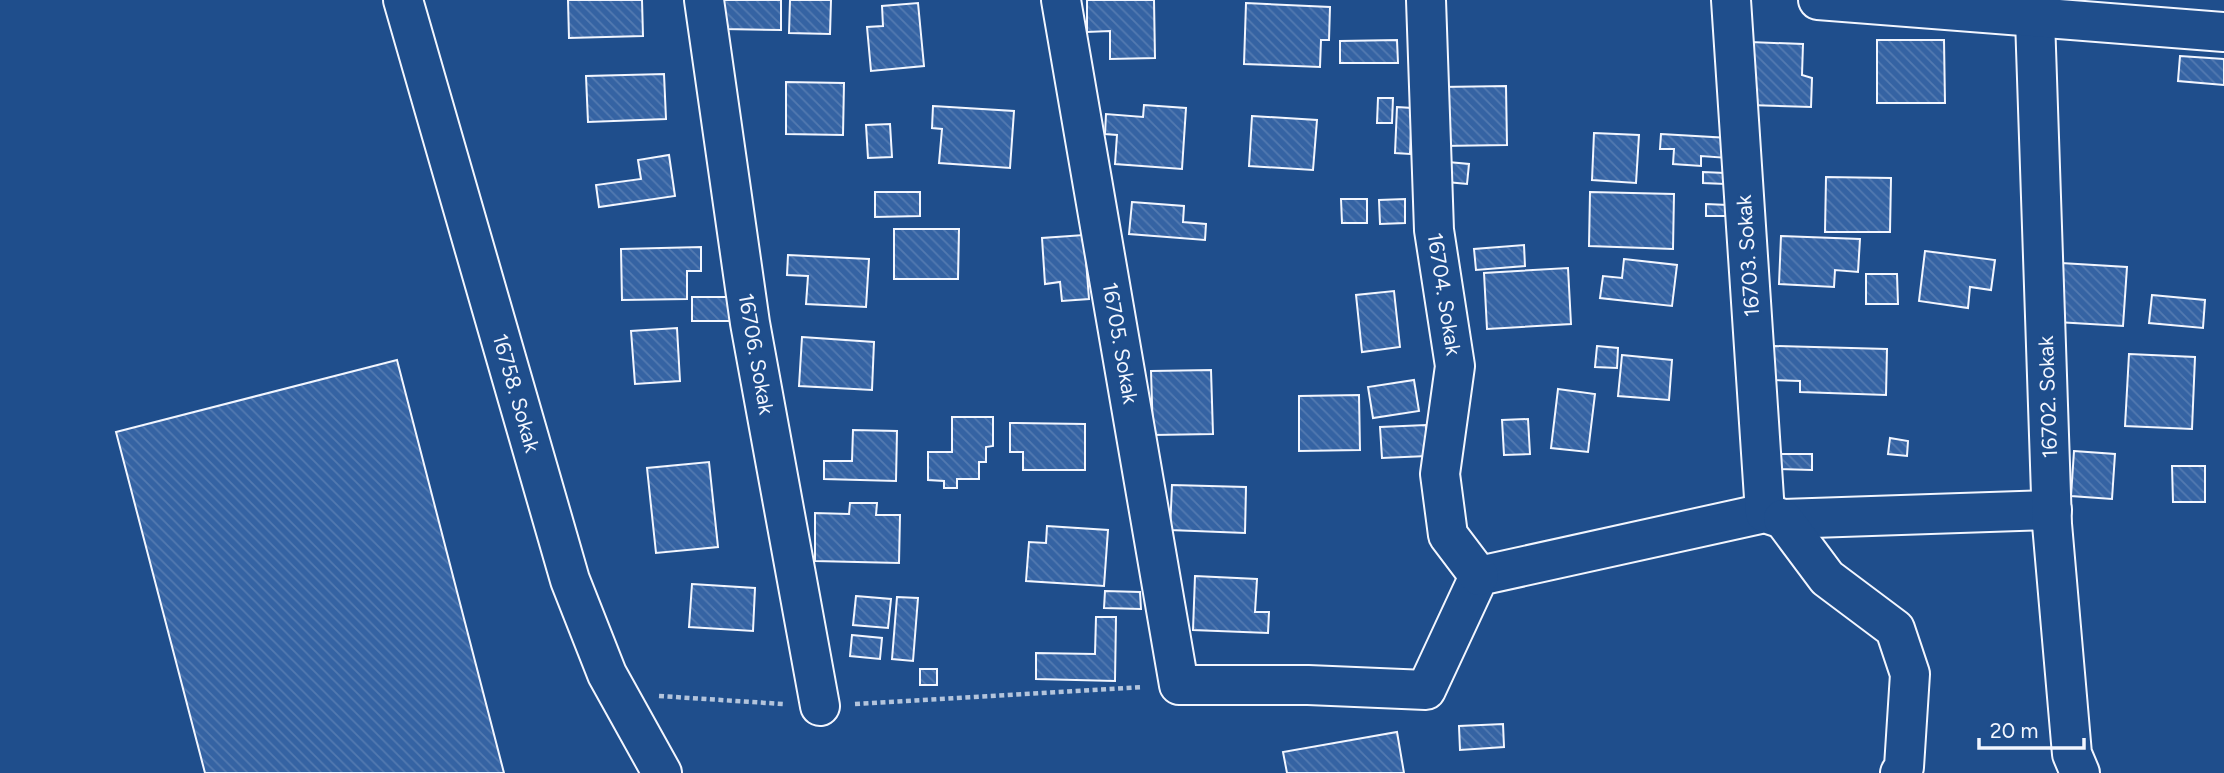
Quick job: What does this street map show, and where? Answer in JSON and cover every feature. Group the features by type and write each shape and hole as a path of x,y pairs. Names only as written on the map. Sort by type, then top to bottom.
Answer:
{"street":[{"name":"16758. Sokak","path":"403,0 570,580 618,693 662,773"},
{"name":"16706. Sokak","path":"704,0 750,323 820,706"},
{"name":"16705. Sokak","path":"1061,0 1179,685"},
{"name":"16704. Sokak","path":"1426,0 1434,230 1455,366 1440,474 1448,535 1479,576"},
{"name":"16703. Sokak","path":"1731,0 1774,516"},
{"path":"1818,0 2224,32"},
{"name":"16702. Sokak","path":"2035,19 2052,510 2072,754 2080,773"},
{"path":"1179,685 1308,685 1426,690 1479,576 1774,516 2052,510"},
{"path":"1774,516 1827,578 1895,629 1910,674 1904,767 1900,773"}],"path":[{"path":"618,693 820,706 1179,685"}],"building":[{"path":"568,0 642,0 643,36 569,38"},
{"path":"724,0 781,0 781,30 724,29"},
{"path":"790,0 831,0 830,34 789,33"},
{"path":"1087,0 1154,0 1155,58 1110,59 1110,31 1087,32"},
{"path":"918,3 924,66 871,71 867,27 883,26 882,6"},
{"path":"1246,3 1330,7 1329,40 1321,40 1320,67 1244,64"},
{"path":"1397,40 1398,63 1340,63 1340,41"},
{"path":"1877,40 1944,40 1945,103 1877,103"},
{"path":"1750,42 1803,44 1802,75 1812,78 1811,107 1749,105"},
{"path":"2180,56 2224,59 2224,85 2178,81"},
{"path":"664,74 666,119 588,122 586,76"},
{"path":"786,82 844,83 843,135 786,134"},
{"path":"1506,86 1507,145 1441,146 1440,87"},
{"path":"1378,98 1393,98 1392,123 1377,123"},
{"path":"1144,105 1186,108 1182,169 1115,164 1117,135 1105,134 1106,114 1143,117"},
{"path":"933,106 1014,111 1010,168 939,163 942,129 932,128"},
{"path":"1397,107 1412,108 1410,154 1395,153"},
{"path":"1252,116 1317,120 1313,170 1249,166"},
{"path":"890,124 892,157 868,158 866,125"},
{"path":"1594,133 1639,135 1636,183 1592,180"},
{"path":"1661,134 1729,138 1728,158 1701,156 1701,166 1673,164 1674,149 1660,149"},
{"path":"669,155 675,196 599,207 596,185 641,179 638,160"},
{"path":"1448,162 1469,164 1467,184 1447,182"},
{"path":"1703,172 1725,173 1725,184 1703,183"},
{"path":"1826,177 1891,178 1890,232 1825,232"},
{"path":"875,192 920,192 920,216 875,217"},
{"path":"1590,192 1674,194 1673,249 1589,246"},
{"path":"1341,199 1367,199 1367,223 1342,223"},
{"path":"1405,199 1405,223 1380,224 1379,200"},
{"path":"1132,202 1184,206 1183,222 1206,224 1205,240 1129,234"},
{"path":"1706,204 1728,205 1728,216 1706,216"},
{"path":"894,229 959,229 958,279 894,279"},
{"path":"1084,235 1089,299 1062,301 1060,282 1045,284 1042,238"},
{"path":"1781,236 1860,239 1858,272 1835,270 1834,287 1779,284"},
{"path":"1524,245 1525,266 1476,270 1474,249"},
{"path":"701,247 701,271 687,271 687,299 622,300 621,249"},
{"path":"1925,251 1995,260 1991,290 1970,287 1968,308 1919,301"},
{"path":"788,255 869,259 866,307 806,304 808,276 787,275"},
{"path":"1624,259 1677,265 1672,306 1600,298 1603,276 1622,278"},
{"path":"2061,263 2127,267 2123,326 2057,322"},
{"path":"1568,268 1571,324 1487,329 1484,273"},
{"path":"1866,274 1897,274 1898,304 1866,304"},
{"path":"1394,291 1400,347 1362,352 1356,295"},
{"path":"2152,295 2205,300 2203,328 2149,323"},
{"path":"692,297 731,297 731,321 692,321"},
{"path":"677,328 680,381 635,384 631,331"},
{"path":"802,337 874,342 872,390 799,386"},
{"path":"1597,346 1618,348 1617,368 1595,367"},
{"path":"1774,346 1887,349 1886,395 1800,392 1800,381 1773,380"},
{"path":"2129,354 2195,357 2192,429 2125,426"},
{"path":"1622,355 1672,360 1669,400 1618,396"},
{"path":"397,360 504,773 205,773 116,432"},
{"path":"1211,370 1213,434 1153,435 1151,371"},
{"path":"1414,380 1419,411 1373,418 1368,387"},
{"path":"1558,389 1595,394 1588,452 1551,448"},
{"path":"1359,395 1360,450 1299,451 1299,396"},
{"path":"952,417 993,417 993,446 986,447 986,462 979,462 979,479 957,479 957,488 944,488 944,481 928,480 928,452 952,452"},
{"path":"1528,419 1530,454 1504,455 1502,420"},
{"path":"1010,423 1085,424 1085,470 1023,470 1023,452 1010,452"},
{"path":"1426,425 1427,456 1382,458 1380,427"},
{"path":"853,430 897,431 896,481 824,479 824,461 852,461"},
{"path":"1890,438 1908,441 1907,456 1888,454"},
{"path":"2074,451 2115,454 2112,499 2071,496"},
{"path":"1779,454 1812,454 1812,470 1778,469"},
{"path":"709,462 718,547 656,553 647,468"},
{"path":"2172,466 2205,466 2205,502 2173,502"},
{"path":"1172,485 1246,487 1245,533 1170,530"},
{"path":"850,503 877,503 876,515 900,515 899,563 815,561 815,513 849,514"},
{"path":"1047,526 1108,530 1104,586 1026,581 1029,542 1046,543"},
{"path":"1195,576 1257,579 1255,612 1269,612 1268,633 1193,630"},
{"path":"692,584 755,588 753,631 689,627"},
{"path":"1105,591 1140,592 1141,609 1104,608"},
{"path":"856,596 891,599 888,628 853,625"},
{"path":"897,597 918,598 913,661 892,659"},
{"path":"1096,617 1116,617 1115,681 1036,679 1036,653 1095,654"},
{"path":"852,635 882,638 880,659 850,656"},
{"path":"920,669 937,669 937,685 920,685"},
{"path":"1503,724 1504,747 1460,750 1459,726"},
{"path":"1397,732 1404,773 1287,773 1283,752"}]}
